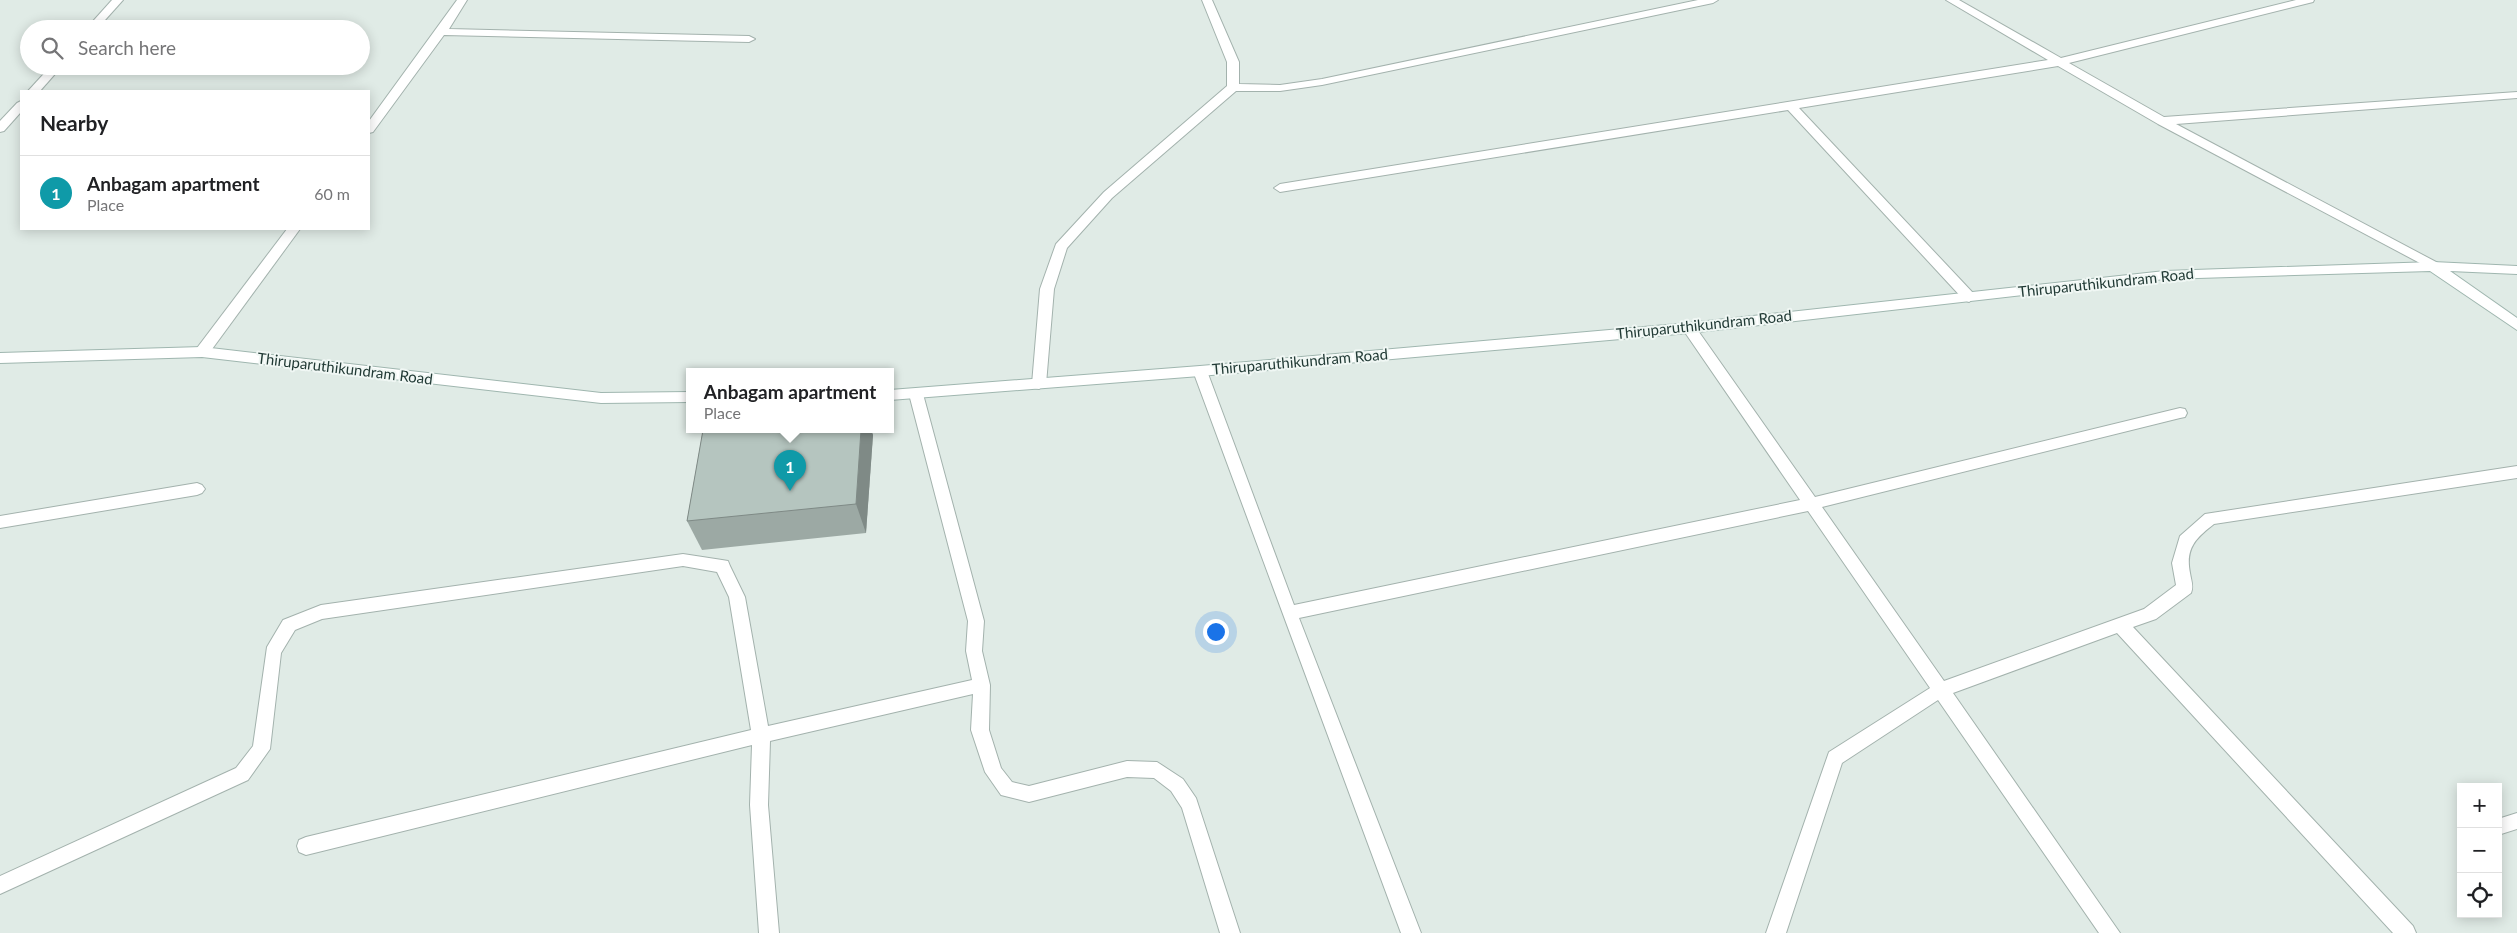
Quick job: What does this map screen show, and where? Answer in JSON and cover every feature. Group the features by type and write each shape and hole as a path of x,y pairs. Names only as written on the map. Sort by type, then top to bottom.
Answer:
{"street":[{"path":"99,20 118,0"},
{"path":"370,127 441,32 462,0"},
{"path":"1207,0 1233,62 1233,87"},
{"path":"1039,384 1047,289 1061,247 1108,195 1233,87 1280,88 1322,82 1713,0"},
{"path":"1951,0 2162,121 2432,266 2517,325"},
{"path":"1280,188 2060,62 2309,0"},
{"path":"441,32 749,39"},
{"path":"35,90 49,75"},
{"path":"2162,121 2517,95"},
{"path":"1790,105 1969,297"},
{"path":"0,128 20,106"},
{"path":"202,352 293,230"},
{"name":"Thiruparuthikundram Road","path":"894,395 1200,371 1689,328 2165,274 2432,266 2517,270"},
{"path":"1689,328 2110,933"},
{"name":"Thiruparuthikundram Road","path":"0,358 202,352 601,398 686,397"},
{"path":"1200,371 1289,613 1411,933"},
{"path":"916,394 976,621 974,651 982,685 980,730 994,772 1007,789 1029,794 1126,769 1157,770 1178,785 1190,804 1230,933"},
{"path":"1289,613 1811,504 2180,413"},
{"path":"1776,933 1835,758 1940,690 2150,614 2185,588 2180,563 2188,536 2210,518 2517,472"},
{"path":"0,522 197,489"},
{"path":"0,885 242,774 261,749 273,652 289,625 321,612 683,560 722,566 737,597 761,735 759,805 769,933"},
{"path":"2120,626 2406,933"},
{"path":"306,846 761,735 982,685"},
{"path":"2502,826 2517,821"}],"building":[{"path":"702,433 861,433 856,504 687,521"}],"place":[{"name":"Anbagam apartment","path":"790,491"}]}
